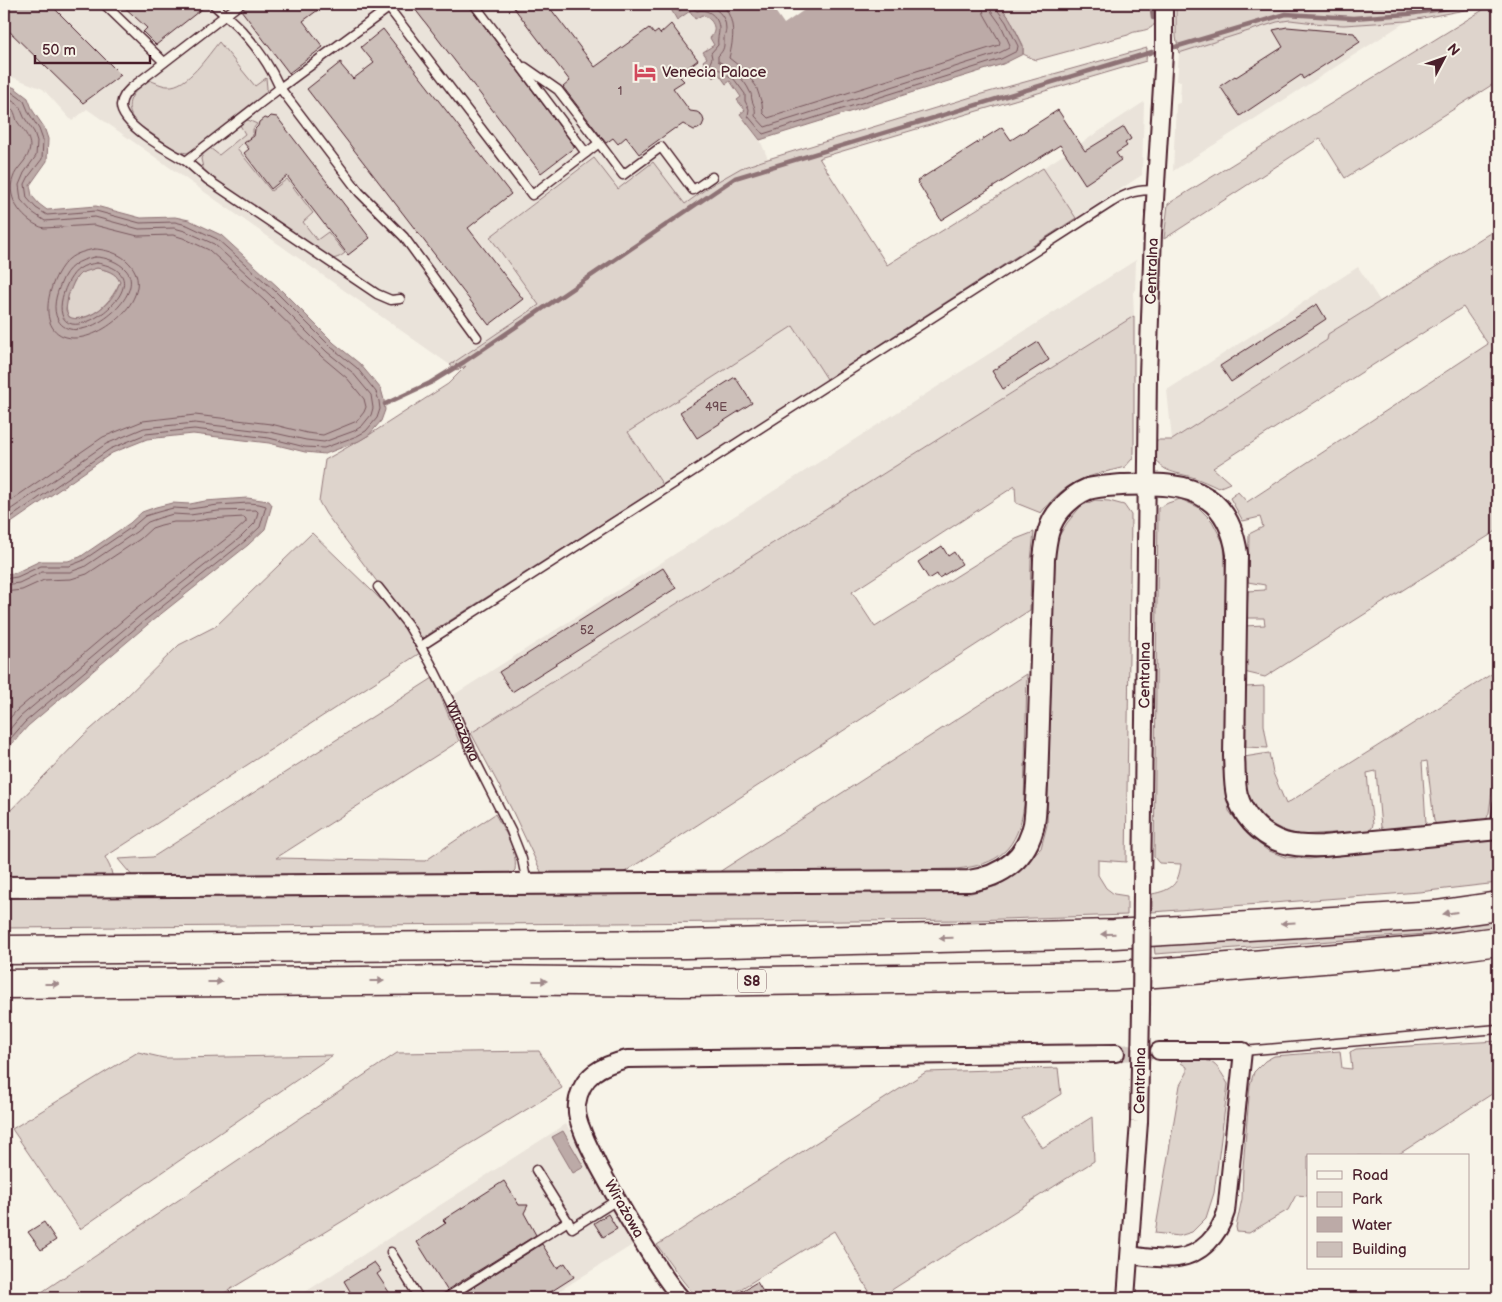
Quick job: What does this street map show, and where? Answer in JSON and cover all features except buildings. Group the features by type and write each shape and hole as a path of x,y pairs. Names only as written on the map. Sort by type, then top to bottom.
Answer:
{"highway":[{"path":"4,950 686,944 1114,934 1436,914 1498,906"},
{"name":"S8","path":"4,984 472,980 682,982 1113,976 1422,951 1498,941"}],"street":[{"name":"Centralna","path":"1126,1298 1139,1122 1146,484 1149,356 1164,53 1164,4"},
{"path":"4,887 969,881 996,874 1022,852 1033,830 1035,821 1044,559 1047,533 1060,510 1080,493 1098,487 1146,484 1189,490 1209,499 1220,510 1235,538 1237,554 1234,756 1236,785 1242,808 1263,834 1285,844 1298,847 1497,829"},
{"path":"1130,1255 1184,1257 1207,1244 1220,1228 1226,1212 1243,1051 1159,1051"},
{"name":"Wirażowa","path":"681,1298 669,1285 617,1200 581,1129 577,1104 580,1093 589,1077 601,1067 612,1062 627,1059 1116,1053"}],"lane":[{"path":"104,4 164,62"},
{"path":"213,4 242,31 255,47 274,75 280,88 359,192 404,237 477,337"},
{"path":"240,4 123,96 122,109 129,122 186,161 208,180 377,294 391,300 400,299"},
{"path":"474,4 586,153"},
{"path":"186,161 280,88 392,6 532,195 599,143"},
{"path":"519,63 558,90 623,175 661,147 693,190 712,177"},
{"path":"421,646 1112,202 1127,193 1140,190 1156,190"},
{"name":"Wirażowa","path":"378,588 408,625 430,662 476,762 511,831 522,859 527,884"},
{"path":"1497,829 1498,803"},
{"path":"1243,1051 1498,1029"},
{"path":"536,1170 572,1228 617,1200"},
{"path":"446,1298 568,1221"},
{"path":"391,1252 419,1298"}],"shaded area":[{"path":"4,4 667,4 677,20 690,11 708,17 712,22 714,28 710,38 714,45 707,58 703,61 713,78 719,73 726,83 729,81 741,97 745,110 740,115 760,140 768,159 741,169 713,184 685,204 653,163 618,189 593,158 490,237 540,304 450,365 87,109 72,121 43,89 7,75 4,72"},
{"path":"1290,20 1344,25 1407,21 1173,171 1176,104 1180,103 1181,81 1177,81 1179,53 1277,22"},
{"path":"1144,102 1142,175 1076,218 1043,168"},
{"path":"1136,260 1135,292 1133,292 1134,316 471,733 452,696"},
{"path":"1358,267 1380,301 1329,334 1327,340 1172,440 1167,390"},
{"path":"793,326 827,379 663,485 627,432"},
{"path":"566,1124 634,1244 548,1298 296,1298"}],"green space":[{"path":"999,4 1156,4 1156,19 1151,28 1146,30 1036,60 1023,54 1023,45 1010,19"},
{"path":"1176,4 1498,4 1498,81 1345,178 1320,138 1164,239 1168,204 1491,5 1407,21 1344,25 1290,20 1277,22 1179,53 1176,37"},
{"path":"219,42 255,86 266,78 267,88 265,96 195,149 187,153 177,151 136,123 129,110 131,98 149,80 168,86 182,82 197,70"},
{"path":"1147,48 1146,61 819,158 887,265 1043,168 1076,218 827,379 793,326 628,432 663,485 421,639 408,617 378,583 319,502 325,460 369,435 448,384 466,366 457,370 450,365 539,305 490,237 594,158 618,189 653,162 685,204 713,184 741,168 978,95"},
{"path":"248,120 257,124 253,129 253,135 237,148 271,191 287,179 313,213 303,222 317,240 328,232 345,253 340,257 329,259 204,172 201,159 205,150 210,148 219,155 245,134 240,125"},
{"path":"1498,228 1498,530 1265,677 1244,672 1244,626 1265,625 1264,618 1247,618 1248,591 1265,590 1265,585 1248,582 1249,534 1263,527 1260,517 1243,521 1230,498 1238,492 1247,502 1488,344 1463,307 1213,468 1230,483 1218,488 1195,478 1165,469 1157,460 1153,444 1157,440 1172,440 1327,340 1328,334"},
{"path":"97,268 116,276 120,282 117,288 105,305 94,313 81,318 71,318 67,313 66,307 75,280 82,272"},
{"path":"1134,316 1134,453 1132,459 1125,467 1078,481 1060,493 1041,513 1016,503 1015,486 852,592 875,627 1016,539 1034,532 1031,561 1030,610 623,873 544,878 511,808 471,733"},
{"path":"1180,499 1198,507 1212,521 1224,544 1228,621 1223,768 1229,811 1247,834 1267,850 1285,857 1309,859 1498,839 1498,883 1419,892 1152,912 1152,894 1165,891 1176,882 1181,864 1159,863 1154,857 1158,508"},
{"path":"1095,500 1124,505 1131,515 1126,862 1098,860 1098,875 1106,888 1114,894 1127,896 1127,915 972,920 4,928 4,895 883,890 971,893 997,886 1021,870 1041,848 1047,825 1057,539 1081,506"},
{"path":"312,533 400,618 420,653 105,857 113,878 4,879 4,817 83,736 115,708 179,645 216,626"},
{"path":"1498,670 1498,767 1486,820 1436,824 1434,821 1427,761 1422,762 1426,823 1422,827 1390,831 1381,827 1376,771 1367,773 1373,824 1372,828 1368,831 1299,835 1267,822 1253,807 1247,792 1244,757 1269,753 1273,773 1286,804"},
{"path":"1027,674 1024,805 1017,833 1011,844 995,859 984,864 956,869 716,874"},
{"path":"433,678 459,741 276,858 425,861 495,814 514,855 515,870 511,874 134,878 118,859 153,857"},
{"path":"1264,686 1264,725 1268,748 1246,747 1245,687"},
{"path":"1498,918 1498,927 1453,932 1155,954 1154,946 1292,938"},
{"path":"1498,1041 1498,1090 1399,1154 1307,1154 1307,1196 1296,1195 1288,1210 1249,1233 1237,1232 1236,1227 1242,1199 1250,1085 1254,1072 1265,1061 1274,1056 1340,1051 1342,1068 1352,1069 1350,1052 1356,1049"},
{"path":"539,1051 562,1088 216,1298 33,1298 397,1053"},
{"path":"138,1052 164,1058 333,1055 80,1229 12,1129"},
{"path":"1183,1059 1200,1059 1211,1062 1228,1084 1214,1193 1206,1218 1192,1232 1179,1236 1155,1233 1180,1085 1187,1073 1187,1067 1181,1063"},
{"path":"1058,1068 1061,1094 1022,1118 1042,1148 1092,1117 1094,1161 879,1298 873,1298 834,1231 726,1298 697,1298 657,1245 926,1072"}],"water":[{"path":"668,4 999,4 1010,19 1023,46 1023,54 1003,64 760,140 740,114 745,110 737,100 741,97 730,81 726,84 719,74 713,78 703,61 707,58 703,52 714,45 710,38 714,31 711,21 702,15 695,19 690,11 677,20"},
{"path":"4,83 15,88 28,98 33,111 44,127 48,139 47,161 30,185 32,196 39,204 47,210 96,206 141,218 175,217 189,220 221,235 278,287 334,343 360,364 381,389 385,410 381,421 369,435 359,441 325,454 305,452 269,443 193,434 147,439 112,453 4,528","holes":["97,268 116,276 120,282 115,292 111,299 94,313 75,319 69,317 66,310 68,296 75,279 81,273"]},
{"path":"247,498 269,501 272,505 265,529 248,545 147,625 28,726 4,753 4,574 15,573 40,561 68,561 80,557 130,523 142,512 156,507 172,503 190,504"},
{"path":"563,1131 584,1167 573,1173 552,1137"}],"pier":[{"path":"770,4 813,4 784,24"}],"waterway":[{"path":"1151,4 1153,18"},
{"path":"1175,47 1286,14 1353,18 1408,14 1476,4"},
{"path":"385,404 430,383 464,362 735,178 1152,52"}],"tunnel":[{"path":"1116,1053 1159,1051"}],"place":[{"name":"Venecia Palace","path":"645,72"}]}
